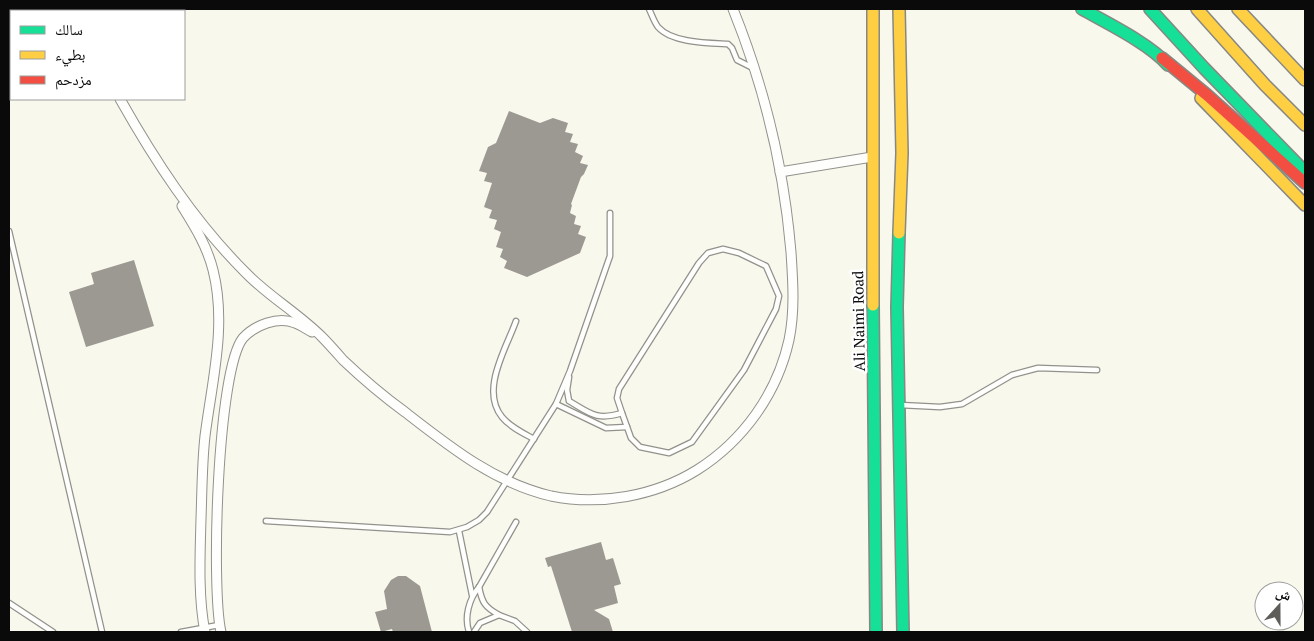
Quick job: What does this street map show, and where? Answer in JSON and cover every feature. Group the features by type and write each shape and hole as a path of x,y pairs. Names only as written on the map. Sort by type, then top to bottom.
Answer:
{"main road":[{"name":"Ali Naimi Road","path":"873,9 872,157 876,632"},
{"path":"900,9 902,153 897,307 903,632"},
{"path":"1082,9 1118,29 1162,58 1207,95 1305,183"},
{"path":"1150,9 1204,68 1305,172"},
{"path":"1197,9 1265,85 1305,125"},
{"path":"1238,9 1305,80"},
{"path":"1162,58 1305,205"}],"street":[{"path":"121,100 156,160 213,237 247,274 310,325 340,357 381,394 470,460 508,481 552,496 582,499 629,496 652,490 690,474 724,450 749,424 762,407 781,365 789,341 794,293 790,240 780,172 754,68 733,9"},
{"path":"780,172 872,157"},
{"path":"176,189 180,202 199,233 210,258 216,284 219,317 218,350 205,437 202,479 200,539 204,630"},
{"path":"220,629 216,534 218,490 224,414 236,351 243,338 257,327 281,321 294,322 327,341"}],"lane":[{"path":"649,9 658,26 664,32 685,40 728,44 732,48 737,60 754,68"},
{"path":"266,521 407,530 458,531 479,520 487,512 508,481 556,404 610,256 610,213"},
{"path":"9,231 102,632"},
{"path":"723,249 739,253 766,266 779,296 776,309 744,370 692,442 669,453 640,447 631,438 627,427 617,398 619,389 699,263 708,253 723,249"},
{"path":"516,321 496,375 492,395 502,417 534,440"},
{"path":"899,405 940,407 962,404 1012,375 1038,368 1097,370"},
{"path":"570,370 567,390 569,400 594,415 607,418 622,413"},
{"path":"556,404 606,428 627,427"},
{"path":"469,632 467,626 468,610 472,596 516,522"},
{"path":"458,531 472,596"},
{"path":"479,587 481,598 487,609 515,621 527,632"},
{"path":"9,603 53,632"},
{"path":"474,632 480,623 499,615"},
{"path":"181,632 220,629"}],"building":[{"path":"509,111 540,123 553,118 568,123 565,132 573,134 570,142 578,144 575,152 583,156 580,163 588,165 581,177 571,204 570,213 576,216 574,224 581,226 578,234 586,237 580,253 527,277 504,268 507,261 500,257 503,249 496,247 501,232 494,229 497,220 489,218 492,210 484,207 492,183 484,181 487,173 479,171 488,147 496,143"},
{"path":"134,260 154,326 86,347 69,292 94,284 91,273"},
{"path":"601,542 606,560 613,558 621,584 614,586 618,603 594,610 609,619 613,632 572,632 551,566 548,567 545,558"},
{"path":"398,576 406,576 420,586 432,632 393,632 392,629 381,632 375,612 387,609 384,591 391,580"}],"traffic: fast":[{"path":"1082,9 1150,49 1168,65"},
{"path":"1150,9 1204,68 1305,172"},
{"path":"899,233 897,307 903,632"},
{"path":"873,305 876,632"}],"traffic: slow":[{"path":"873,9 873,305"},
{"path":"899,9 902,153 899,233"},
{"path":"1197,9 1265,85 1305,125"},
{"path":"1238,9 1305,80"},
{"path":"1201,98 1305,205"}],"traffic: jam":[{"path":"1162,58 1207,95 1305,183"}]}
